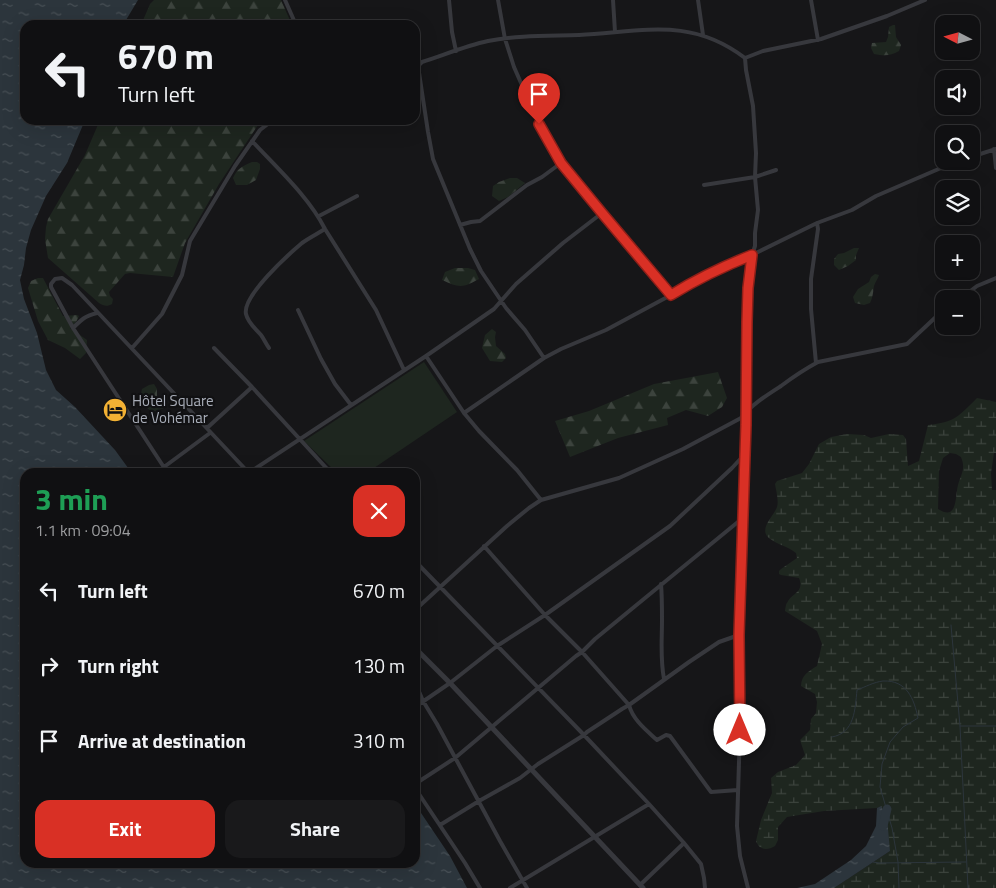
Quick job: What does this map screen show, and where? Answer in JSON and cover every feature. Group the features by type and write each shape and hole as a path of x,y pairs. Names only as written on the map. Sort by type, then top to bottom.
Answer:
{"street":[{"path":"285,0 294,20"},
{"path":"449,0 456,51"},
{"path":"498,0 505,39 514,67 539,124 561,163 671,295"},
{"path":"613,0 615,32"},
{"path":"698,0 703,35"},
{"path":"811,0 818,40"},
{"path":"745,58 763,51 818,40 925,0"},
{"path":"420,63 491,40 648,30 683,30 703,35 716,40 745,58"},
{"path":"745,58 753,106 758,210 755,246 748,288 744,517 739,635 740,730 737,826 740,856 748,888"},
{"path":"420,84 433,159 480,271 544,358"},
{"path":"132,348 162,314 182,275 190,241 235,166 260,130 266,125"},
{"path":"252,142 305,198 318,216 376,310 404,370"},
{"path":"980,154 995,149 996,168"},
{"path":"460,225 480,221 527,185 561,163"},
{"path":"704,185 755,177 776,170"},
{"path":"464,413 544,358 561,349 606,330 724,266 752,255 817,223 852,210 876,196 936,170"},
{"path":"318,216 358,196"},
{"path":"255,468 494,309 516,284 563,243 602,213"},
{"path":"816,363 811,309 811,278 818,229 817,223"},
{"path":"269,348 262,336 246,317 247,304 262,282 288,256 305,241 325,229"},
{"path":"210,433 164,467 73,328 51,284 56,279 62,278 72,285 245,468"},
{"path":"972,290 996,278"},
{"path":"298,310 321,359 335,384 351,406"},
{"path":"73,328 82,319 97,313"},
{"path":"420,606 484,546 528,508 541,500 620,478 683,449 741,418 746,411 763,398 816,363 907,344 935,318"},
{"path":"214,348 326,468"},
{"path":"426,356 464,413 517,470 541,500"},
{"path":"207,428 252,387"},
{"path":"420,703 450,683 497,646 545,615 670,526 745,454"},
{"path":"420,782 455,758 595,639 744,517"},
{"path":"484,546 629,705 635,719 657,740 666,734 670,736 711,792 738,790"},
{"path":"420,566 584,735 684,843 701,864 705,888"},
{"path":"661,584 661,665 664,679"},
{"path":"440,825 520,778 719,642 739,635"},
{"path":"420,653 641,886 684,843"},
{"path":"420,694 527,888"},
{"path":"420,794 480,888"},
{"path":"510,888 649,804"}],"green space":[{"path":"154,0 281,0 290,20 143,20 150,4"},
{"path":"895,25 896,37 901,45 899,51 887,55 874,54 871,48 872,43 886,42 889,27"},
{"path":"98,125 258,125 219,184 185,243 173,277 125,274 109,292 113,299 112,304 107,306 99,303 48,258 45,239 48,219 85,155"},
{"path":"252,162 260,164 256,180 247,185 236,185 233,178 236,172"},
{"path":"510,178 517,178 525,183 508,197 499,201 492,196 493,186"},
{"path":"859,248 856,260 839,270 834,265 834,259 838,254"},
{"path":"455,268 475,270 479,279 461,286 442,280 445,272"},
{"path":"875,274 879,275 874,285 870,303 864,305 855,303 853,297 858,289 869,282"},
{"path":"43,278 63,316 79,316 70,328 87,340 86,353 80,359 65,348 48,340 38,321 28,288 31,281"},
{"path":"492,329 496,332 496,346 505,354 506,358 502,362 490,361 482,348 485,335"},
{"path":"424,362 457,412 374,468 332,468 304,441"},
{"path":"718,372 727,398 722,407 708,416 686,410 667,418 668,425 618,438 570,457 555,421 589,411 654,384"},
{"path":"154,384 157,389 157,398 165,404 164,408 152,412 140,398 142,389"},
{"path":"977,398 996,402 996,453 994,453 991,473 992,490 996,490 996,888 834,888 890,851 881,806 877,808 824,811 787,817 778,827 778,840 775,846 764,849 756,841 761,820 772,793 771,778 778,772 796,765 805,755 800,740 810,730 811,719 816,713 817,702 815,694 801,686 801,682 806,674 817,666 822,644 817,631 785,611 789,600 799,590 800,583 799,578 779,574 781,569 797,558 796,553 769,538 765,531 778,505 775,484 777,481 802,473 819,444 831,437 847,434 864,435 871,438 889,434 903,435 906,439 908,466 919,461 928,425 956,418","holes":["950,453 961,457 962,471 954,506 949,512 944,512 938,509 939,471 943,458"]}],"water":[{"path":"0,0 138,0 126,20 20,20 20,125 83,125 67,163 46,196 31,230 20,280 24,299 37,333 46,370 56,390 75,407 115,450 128,468 20,468 20,868 420,868 420,811 450,856 467,888 0,888"},
{"path":"881,806 887,818 890,851 834,888 797,888 815,884 851,860 866,846 876,826 877,808"}],"waterway":[{"path":"951,625 960,726 968,888"},
{"path":"832,737 840,735 849,725 854,712 857,690 873,683 891,682 904,687 914,704 918,718 903,727 890,742 882,764 880,787 892,828 898,862 899,888"},
{"path":"960,726 996,726"},
{"path":"883,826 887,809"},
{"path":"873,862 966,862"}],"place":[{"name":"Hôtel Square de Vohémar","path":"115,410"}],"route":[{"path":"539,124 561,163 671,295 724,266 752,255 748,288 746,425 739,635 740,730"}]}
